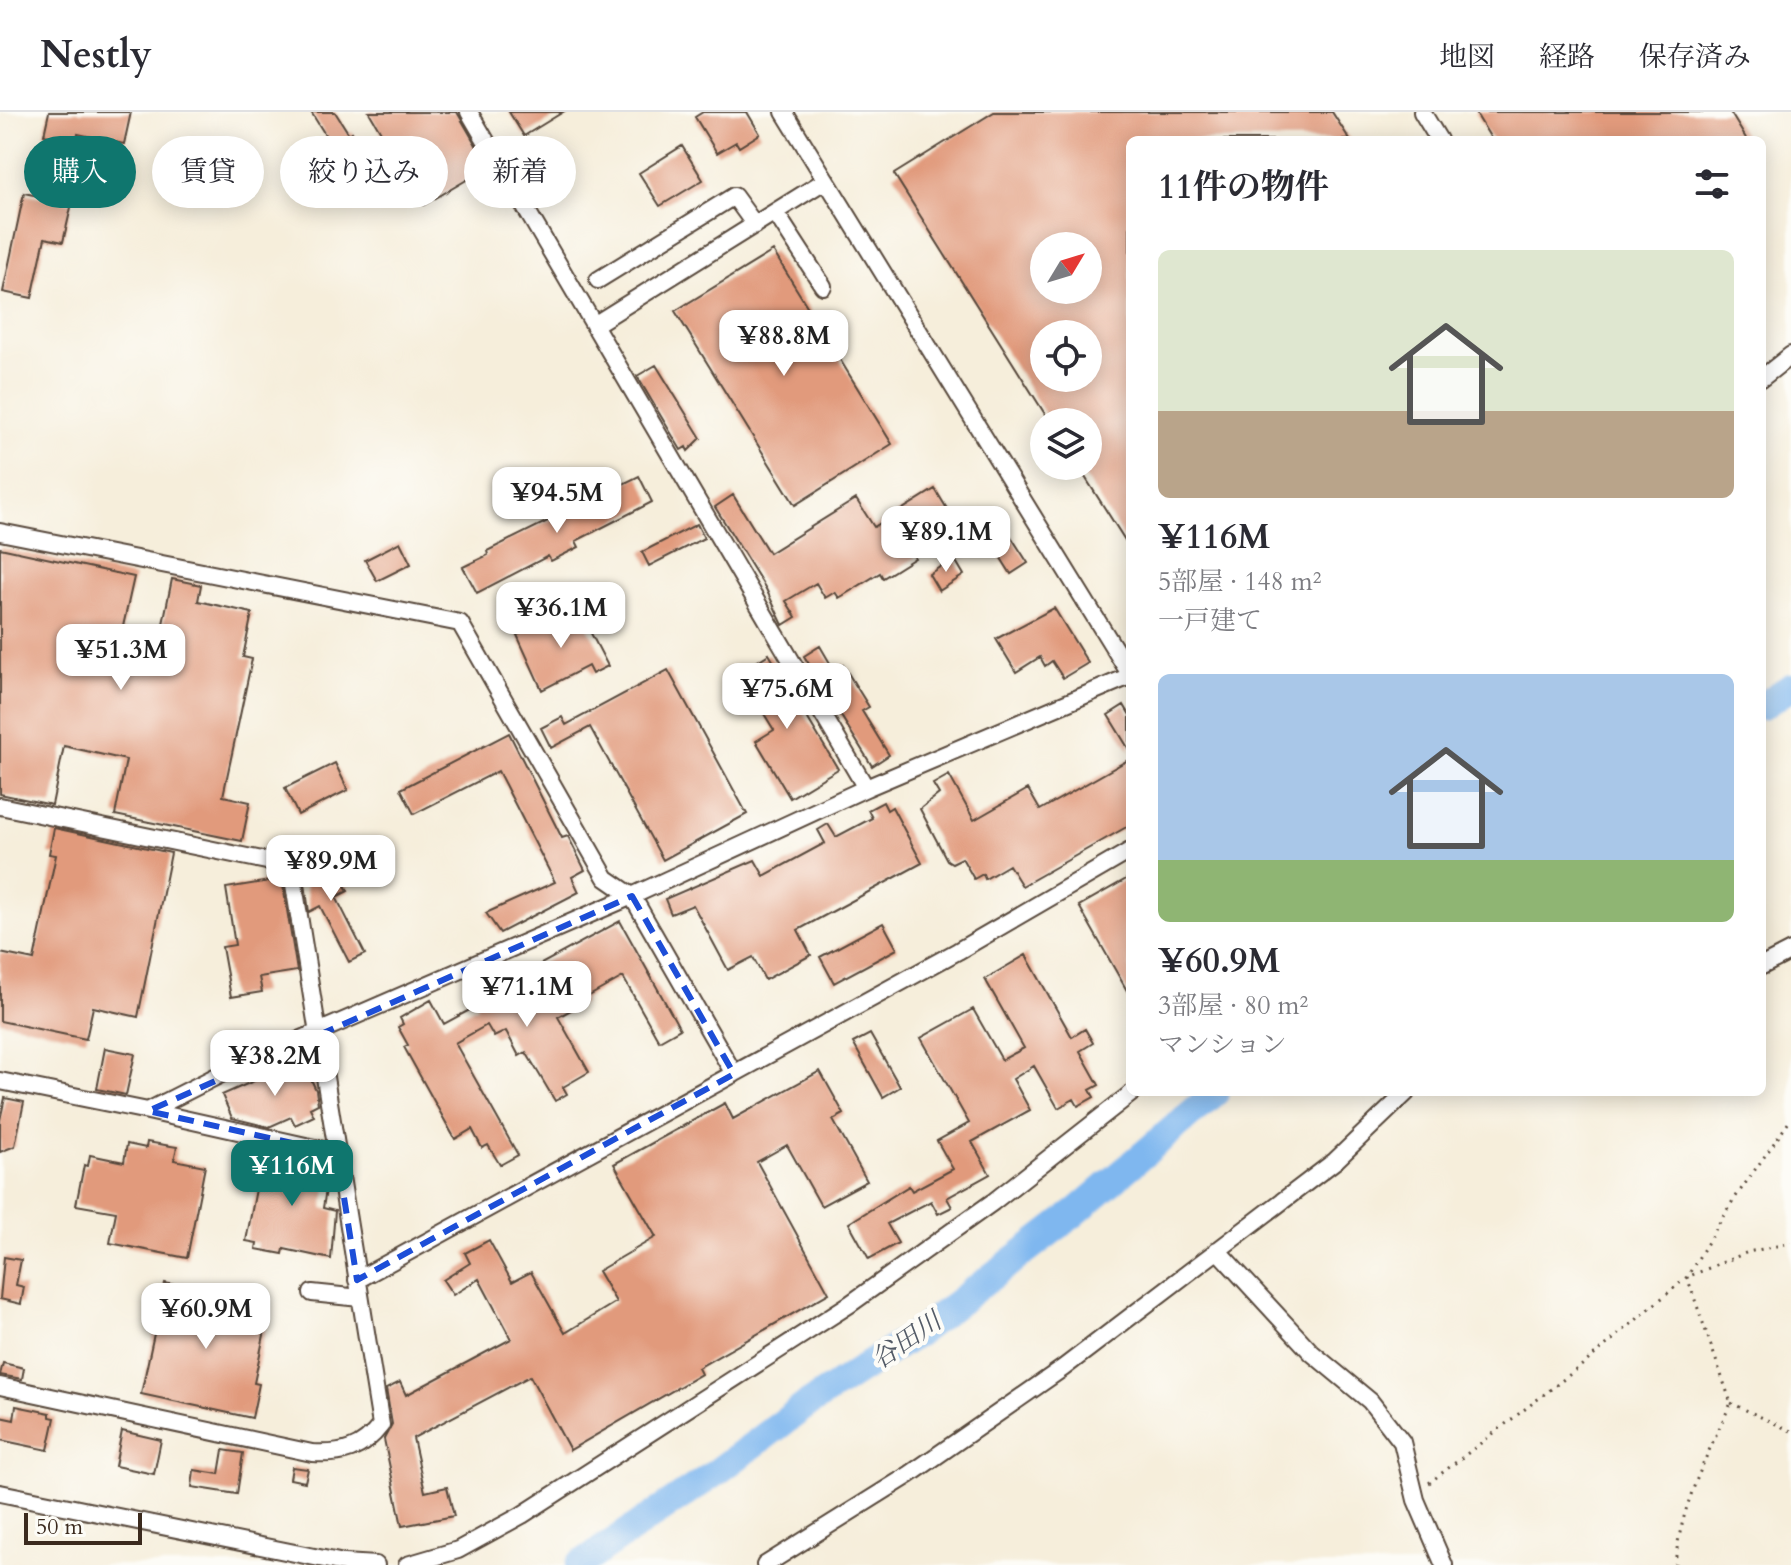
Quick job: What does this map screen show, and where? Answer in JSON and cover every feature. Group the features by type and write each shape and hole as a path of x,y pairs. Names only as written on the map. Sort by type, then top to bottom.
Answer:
{"street":[{"path":"469,112 866,788"},
{"path":"784,112 1126,668"},
{"path":"1422,112 1437,136"},
{"path":"594,325 826,180"},
{"path":"598,280 734,196 755,225"},
{"path":"775,212 823,286"},
{"path":"1766,375 1791,355"},
{"path":"0,532 460,623 606,878 632,896 734,1074"},
{"path":"148,1111 221,1074 632,896 866,788 1126,677"},
{"path":"0,806 291,866 381,1425 374,1435 342,1455 312,1453 0,1386"},
{"path":"357,1280 958,951 1126,853"},
{"path":"1766,964 1791,951"},
{"path":"0,1081 337,1153"},
{"path":"407,1565 458,1550 522,1515 850,1304 993,1202 1128,1096"},
{"path":"765,1565 909,1475 1063,1368 1335,1161 1403,1096"},
{"path":"1217,1250 1312,1353 1370,1401 1402,1442 1414,1494 1444,1565"},
{"path":"312,1293 360,1298"},
{"path":"0,1493 344,1563 376,1565"}],"path":[{"path":"1687,1277 1730,1205 1791,1119"},
{"path":"1414,1494 1586,1362 1687,1277 1748,1252 1791,1243"},
{"path":"1675,1565 1677,1543 1696,1481 1731,1403 1687,1277"},
{"path":"1731,1403 1791,1431"}],"highlighted area":[{"path":"632,896 734,1074 357,1280 337,1153 148,1111"}],"building":[{"path":"49,112 131,112 126,136 44,135"},
{"path":"311,112 335,112 349,134 352,132 355,136 326,136"},
{"path":"369,112 457,112 471,136 464,136 464,181 448,191 448,136 383,136"},
{"path":"509,112 563,112 524,136"},
{"path":"703,112 747,112 760,134 739,147 736,142 717,153 695,117"},
{"path":"994,112 1332,112 1347,136 1126,136 1126,542 1087,480 1102,480 1102,408 1041,408 1031,392 1102,392 1102,320 1030,320 1030,390 894,174"},
{"path":"1475,112 1730,112 1745,136 1490,136"},
{"path":"682,146 703,180 660,206 639,173"},
{"path":"24,193 24,208 71,208 63,242 45,238 32,298 3,292"},
{"path":"773,251 892,444 795,505 675,311"},
{"path":"656,365 701,438 688,451 686,447 681,450 637,376"},
{"path":"639,476 652,502 576,541 579,547 551,561 548,556 477,593 463,567 488,555 487,551"},
{"path":"935,489 960,530 941,542 938,537 912,553 915,558 883,578 880,573 839,598 835,592 825,598 816,583 786,601 796,617 783,625 766,589 715,507 733,495 769,553 856,499 874,527"},
{"path":"697,524 704,538 649,566 642,552"},
{"path":"1010,535 1028,563 1011,574 994,547"},
{"path":"400,542 411,564 377,581 365,560"},
{"path":"0,548 134,577 122,631 160,639 172,579 201,585 198,601 252,613 243,657 252,659 223,796 250,802 242,841 115,815 126,760 64,746 52,805 0,794"},
{"path":"954,558 964,575 939,591 929,574"},
{"path":"1054,608 1088,663 1063,678 1052,661 1045,666 1040,657 1016,672 996,639"},
{"path":"581,614 608,666 592,674 588,666 542,690 517,635 554,616 560,625"},
{"path":"820,646 834,670 843,665 869,707 862,711 889,755 872,766 804,656"},
{"path":"769,654 838,769 790,798 756,741 774,730 739,673"},
{"path":"668,670 747,814 663,860 590,727 551,748 541,728 562,717 566,725"},
{"path":"1124,705 1126,744 1108,715"},
{"path":"509,733 562,838 568,836 585,870 572,877 579,892 500,933 486,913 555,882 498,771 414,814 401,789"},
{"path":"1126,761 1126,827 1022,886 1009,865 985,879 983,874 974,879 962,858 952,863 947,860 920,809 939,794 933,784 949,775 974,820 1028,789 1040,810"},
{"path":"335,763 348,790 298,815 285,788"},
{"path":"883,802 887,810 892,807 922,863 798,930 811,955 765,980 753,957 728,970 693,905 671,914 665,899 755,860 764,876 825,843 818,830 828,824 836,837 872,818 868,810"},
{"path":"54,828 171,853 138,1017 93,1007 86,1039 0,1021 0,953 34,960 56,855 49,854"},
{"path":"329,854 348,891 336,897 365,954 349,962 320,906 309,912 303,869"},
{"path":"282,879 297,971 259,977 262,992 231,997 222,947 235,945 226,888"},
{"path":"1126,879 1126,989 1079,906"},
{"path":"620,921 680,1029 659,1041 623,977 582,1000 584,1003 558,1017 589,1072 563,1087 567,1094 555,1101 526,1052 519,1056 506,1031 494,1037 487,1025 455,1043 518,1155 500,1165 488,1145 482,1148 472,1129 455,1139 404,1047 408,1045 398,1027 403,1024 400,1018 431,1000 444,1024 477,1006 473,998 492,987 488,979 509,968 513,976 530,966 532,969"},
{"path":"883,923 897,949 834,983 820,957"},
{"path":"1026,955 1072,1037 1085,1029 1093,1043 1080,1051 1099,1085 1090,1090 1094,1097 1078,1106 1074,1099 1058,1108 1034,1066 1013,1079 1030,1110 972,1142 990,1174 947,1198 952,1207 938,1214 931,1201 887,1224 898,1243 869,1259 849,1223 909,1186 912,1191 953,1169 937,1141 969,1123 921,1038 973,1009 1002,1060 1024,1048 985,979"},
{"path":"870,1034 900,1087 883,1097 853,1043"},
{"path":"105,1048 135,1054 126,1095 97,1089"},
{"path":"302,1060 316,1090 318,1104 310,1108 314,1116 295,1125 291,1117 269,1127 232,1118 222,1095"},
{"path":"820,1071 844,1114 833,1120 867,1181 821,1206 787,1145 757,1162 829,1293 698,1368 701,1374 570,1450 530,1376 413,1438 425,1492 447,1487 454,1516 402,1526 384,1439 392,1424 386,1389 400,1382 406,1395 511,1339 479,1279 453,1295 443,1280 470,1263 465,1253 489,1240 512,1282 531,1272 565,1333 616,1302 598,1271 656,1237 614,1164 725,1103 733,1119"},
{"path":"5,1098 24,1102 15,1146 0,1152 0,1120"},
{"path":"147,1142 177,1147 174,1160 205,1166 187,1258 110,1243 116,1212 76,1205 84,1165 88,1166 90,1155 124,1162 127,1144 146,1148"},
{"path":"275,1152 319,1161 317,1169 329,1171 323,1208 335,1211 331,1259 284,1249 283,1254 256,1249 257,1243 246,1241 262,1158 273,1160"},
{"path":"4,1257 21,1260 16,1285 24,1287 21,1304 0,1299"},
{"path":"165,1283 270,1306 254,1383 259,1384 252,1418 141,1394"},
{"path":"3,1363 24,1368 22,1379 0,1375"},
{"path":"16,1406 50,1413 50,1417 55,1418 48,1450 0,1440 0,1417 14,1420"},
{"path":"122,1431 161,1440 154,1474 115,1466"},
{"path":"223,1450 243,1453 237,1494 192,1487 194,1470 219,1474"},
{"path":"292,1467 308,1469 305,1482 290,1479"}],"waterway":[{"name":"谷田川","path":"1766,703 1791,687"},
{"name":"谷田川","path":"579,1565 717,1472 805,1406 919,1332 1075,1213 1211,1096"}]}
